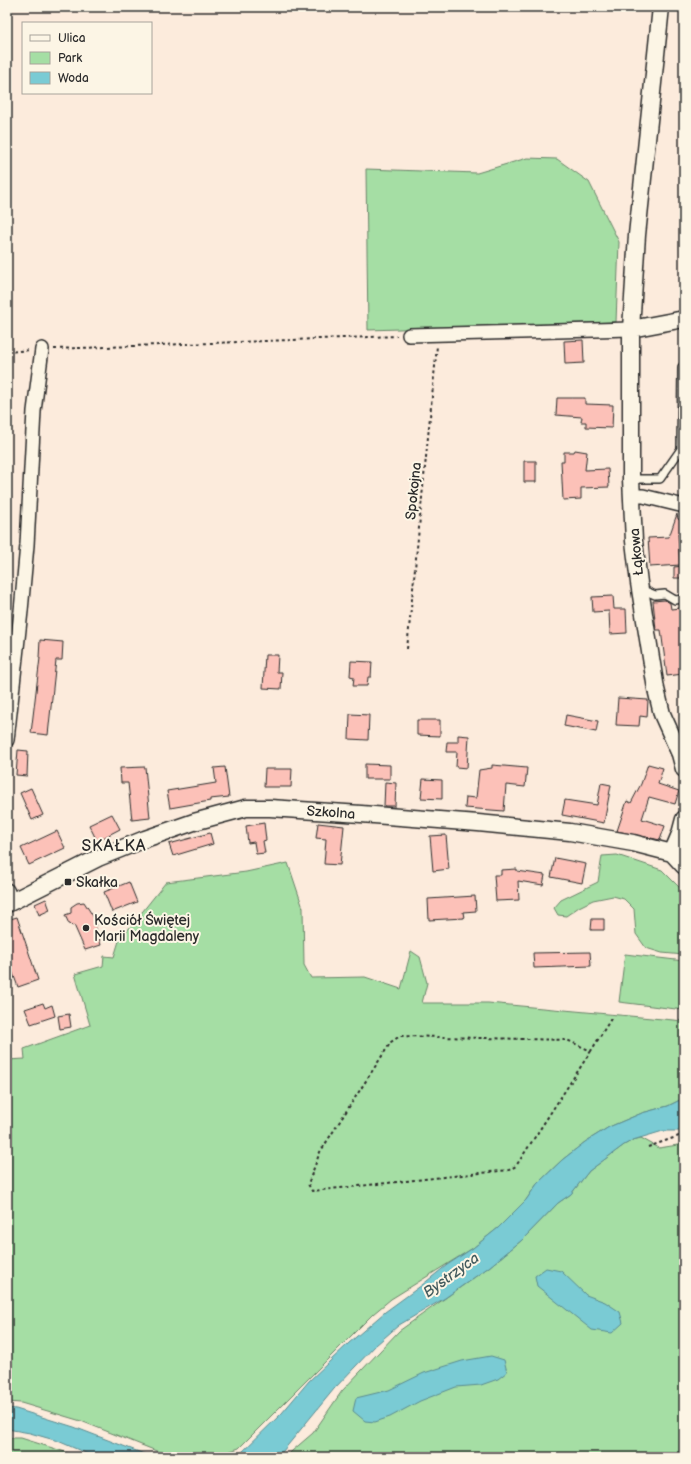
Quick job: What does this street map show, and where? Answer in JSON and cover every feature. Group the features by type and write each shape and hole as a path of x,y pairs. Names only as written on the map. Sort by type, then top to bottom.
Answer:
{"street":[{"name":"Łąkowa","path":"661,7 637,235 631,329 631,479 634,541 649,649 659,704 680,754 684,769"},
{"path":"409,335 631,329 684,319"},
{"path":"7,740 21,616 27,545 34,411 42,349"},
{"path":"633,496 643,496 684,506"},
{"name":"Szkolna","path":"9,898 98,858 145,839 194,822 246,808 270,808 361,814 570,832 672,853"},
{"path":"684,819 680,834 672,853 684,866"}],"lane":[{"path":"631,479 660,479 681,449 683,393 682,366"},
{"path":"641,593 648,592 655,595 665,594 675,600 684,599"}],"path":[{"name":"Spokojna","path":"407,649 438,334"},
{"path":"7,352 42,349 409,335"},
{"path":"590,1051 567,1040 400,1036 391,1042 320,1152 308,1184 312,1191 509,1170 516,1166 612,1017"},
{"path":"648,1147 680,1136 684,1138"}],"green space":[{"path":"527,158 557,159 589,182 619,242 616,322 368,330 366,169 477,173"},
{"path":"617,855 662,870 684,892 684,955 662,953 646,948 636,934 634,909 624,899 613,896 593,900 566,916 558,915 554,908 561,900 598,882 602,856"},
{"path":"288,863 303,908 304,965 311,978 365,977 401,989 411,951 420,957 427,983 422,1003 488,1003 684,1021 684,1098 668,1106 642,1113 609,1127 585,1142 562,1160 537,1184 526,1200 498,1228 473,1248 391,1299 373,1314 239,1448 214,1457 169,1456 81,1421 21,1403 7,1402 7,1060 25,1059 24,1049 90,1025 75,974 103,966 104,956 114,957 119,941 166,882 246,872"},
{"path":"625,954 684,961 684,1010 619,1002"},
{"path":"641,1138 659,1148 684,1144 684,1457 285,1457 313,1433 342,1391 399,1331 489,1267 522,1240 558,1203 571,1194 589,1171 624,1145"},
{"path":"7,1438 21,1438 81,1457 7,1457"}],"water":[{"name":"Bystrzyca","path":"684,1098 684,1131 663,1131 633,1140 624,1145 589,1171 571,1194 558,1203 522,1240 489,1267 445,1298 399,1325 376,1345 334,1389 283,1451 274,1457 237,1457 282,1413 309,1381 349,1343 385,1312 498,1228 526,1200 537,1184 562,1160 585,1142 609,1127 642,1113 668,1106"},
{"path":"546,1268 561,1271 586,1295 605,1302 620,1312 623,1323 612,1333 592,1330 537,1286 535,1276"},
{"path":"491,1356 504,1360 507,1372 498,1379 481,1385 456,1387 420,1401 390,1417 375,1422 365,1421 353,1411 356,1398 389,1390 424,1373 462,1361"},
{"path":"7,1408 16,1409 74,1427 152,1457 95,1457 58,1441 30,1433 7,1429"}],"building":[{"path":"583,340 584,363 565,364 564,341"},
{"path":"557,398 585,398 585,404 613,405 612,428 586,427 586,422 581,422 582,417 556,415"},
{"path":"575,450 587,452 585,470 608,469 609,487 581,488 581,499 563,500 561,461 564,461 564,452 574,452"},
{"path":"524,461 536,461 536,482 524,482"},
{"path":"677,514 678,519 684,521 684,536 678,534 680,565 650,567 648,538 669,537"},
{"path":"684,566 684,578 674,578 674,567"},
{"path":"613,596 614,609 626,609 627,633 610,634 609,611 593,612 592,597"},
{"path":"665,600 670,603 671,609 680,608 681,613 684,613 684,625 682,625 684,652 681,652 683,674 667,676 661,630 656,630 653,601"},
{"path":"40,640 63,642 62,660 56,660 48,735 31,733 40,658"},
{"path":"265,655 278,655 277,672 282,672 281,689 263,688"},
{"path":"351,661 372,662 371,677 368,677 367,686 353,686 354,677 350,676"},
{"path":"618,698 648,700 647,717 640,716 639,726 616,725"},
{"path":"350,714 369,715 368,740 349,739"},
{"path":"566,715 598,721 596,732 564,726"},
{"path":"417,720 440,720 440,736 417,735"},
{"path":"458,735 469,736 467,768 456,767 457,752 446,752 447,742 458,742"},
{"path":"18,750 28,751 27,776 16,775"},
{"path":"365,764 390,765 390,779 365,779"},
{"path":"648,764 663,768 658,784 679,791 675,804 649,797 642,819 665,826 660,840 617,831 627,801 631,803 641,784"},
{"path":"492,765 527,768 525,787 506,785 504,811 465,808 466,797 476,798 479,770 492,768"},
{"path":"145,767 150,818 132,820 128,783 121,783 120,768"},
{"path":"225,767 229,797 210,799 210,801 170,808 167,791 216,783 214,768"},
{"path":"265,769 292,769 291,787 264,787"},
{"path":"423,779 442,780 442,799 421,798"},
{"path":"385,782 396,783 395,806 384,806"},
{"path":"601,783 611,785 604,823 562,815 565,800 597,805"},
{"path":"31,788 43,815 32,820 20,793"},
{"path":"112,814 120,829 97,841 89,825"},
{"path":"264,823 266,840 263,841 265,853 256,854 254,842 248,843 246,826"},
{"path":"318,823 344,826 340,865 324,864 326,839 316,838"},
{"path":"57,831 65,848 29,865 21,848"},
{"path":"210,833 213,844 173,856 169,844"},
{"path":"446,835 449,869 433,871 430,836"},
{"path":"555,858 586,864 582,883 551,877"},
{"path":"517,869 517,871 545,875 543,885 518,881 519,900 496,901 494,875 501,875 501,870"},
{"path":"129,882 137,902 112,912 104,892"},
{"path":"475,896 476,911 463,912 464,918 429,920 428,899"},
{"path":"46,899 50,910 39,915 35,904"},
{"name":"Kościół Świętej Marii Magdaleny","path":"84,902 98,924 95,925 101,945 85,950 74,925 72,926 69,924 65,915 71,913 71,907 77,903"},
{"path":"17,917 38,980 18,987 11,968 7,969 7,920"},
{"path":"592,919 604,919 604,930 591,930"},
{"path":"590,952 591,966 534,968 533,953"},
{"path":"43,1003 45,1008 52,1005 55,1016 31,1024 25,1009"},
{"path":"69,1014 71,1027 60,1029 58,1016"}],"place":[{"name":"Skałka","path":"68,882"},
{"name":"Kościół Świętej Marii Magdaleny","path":"86,928"}],"district":[{"name":"SKAŁKA","path":"114,845"}]}
